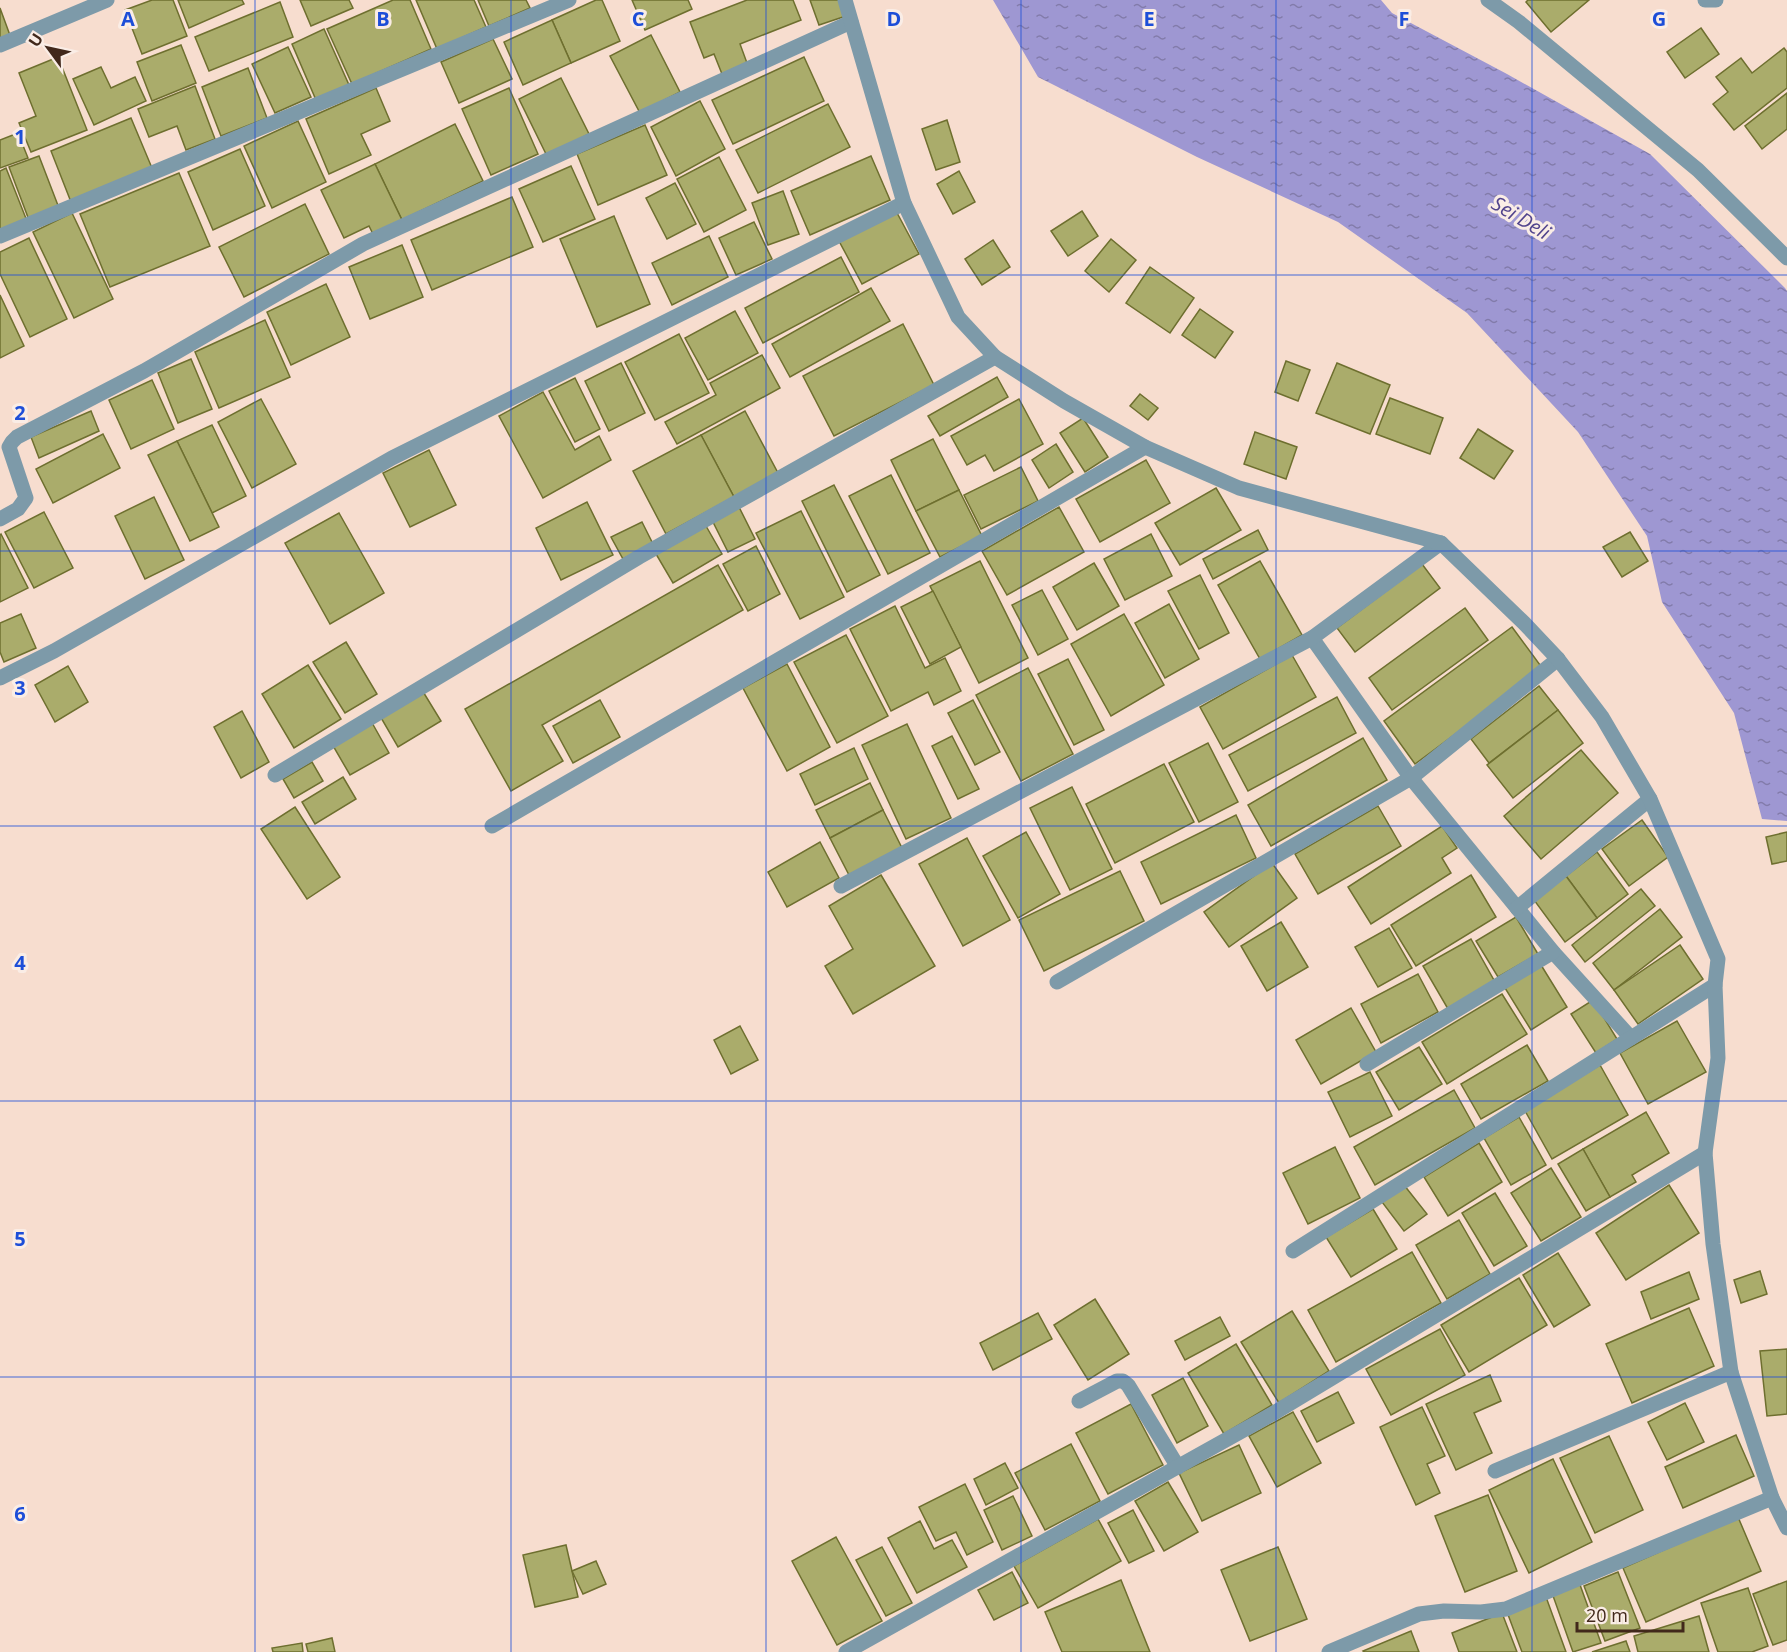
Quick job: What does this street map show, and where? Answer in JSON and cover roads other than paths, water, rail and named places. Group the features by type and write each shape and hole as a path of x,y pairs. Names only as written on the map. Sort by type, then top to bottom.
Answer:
{"street":[{"path":"0,45 107,0"},
{"path":"0,236 569,0"},
{"path":"845,0 904,203 958,317 995,357 1064,401 1145,447 1239,488 1441,543 1558,659 1602,717 1650,799 1718,959 1716,985 1718,1058 1705,1153 1713,1244 1731,1372 1772,1498 1787,1528"},
{"path":"1488,0 1519,22 1698,170 1787,258"},
{"path":"1705,0 1716,0"},
{"path":"0,519 18,509 26,498 9,447 17,437 144,371 363,244 851,22"},
{"path":"0,678 64,645 392,458 904,203"},
{"path":"275,775 639,557 995,357"},
{"path":"492,826 1145,447"},
{"path":"842,886 1312,638 1441,543"},
{"path":"1312,638 1411,778 1553,952 1631,1038"},
{"path":"1057,982 1411,778 1558,659"},
{"path":"1517,908 1650,799"},
{"path":"1367,1064 1553,952"},
{"path":"1293,1251 1716,985"},
{"path":"846,1652 1274,1413 1705,1153"},
{"path":"1495,1471 1731,1372"},
{"path":"1079,1401 1117,1381 1123,1381 1128,1385 1178,1467"},
{"path":"1329,1652 1419,1614 1506,1609 1772,1498"}],"water":[{"name":"Sei Deli","path":"993,0 1381,0 1392,13 1650,154 1785,288 1787,291 1787,821 1762,819 1734,713 1662,602 1647,536 1578,432 1467,313 1338,222 1197,157 1038,77"}]}
